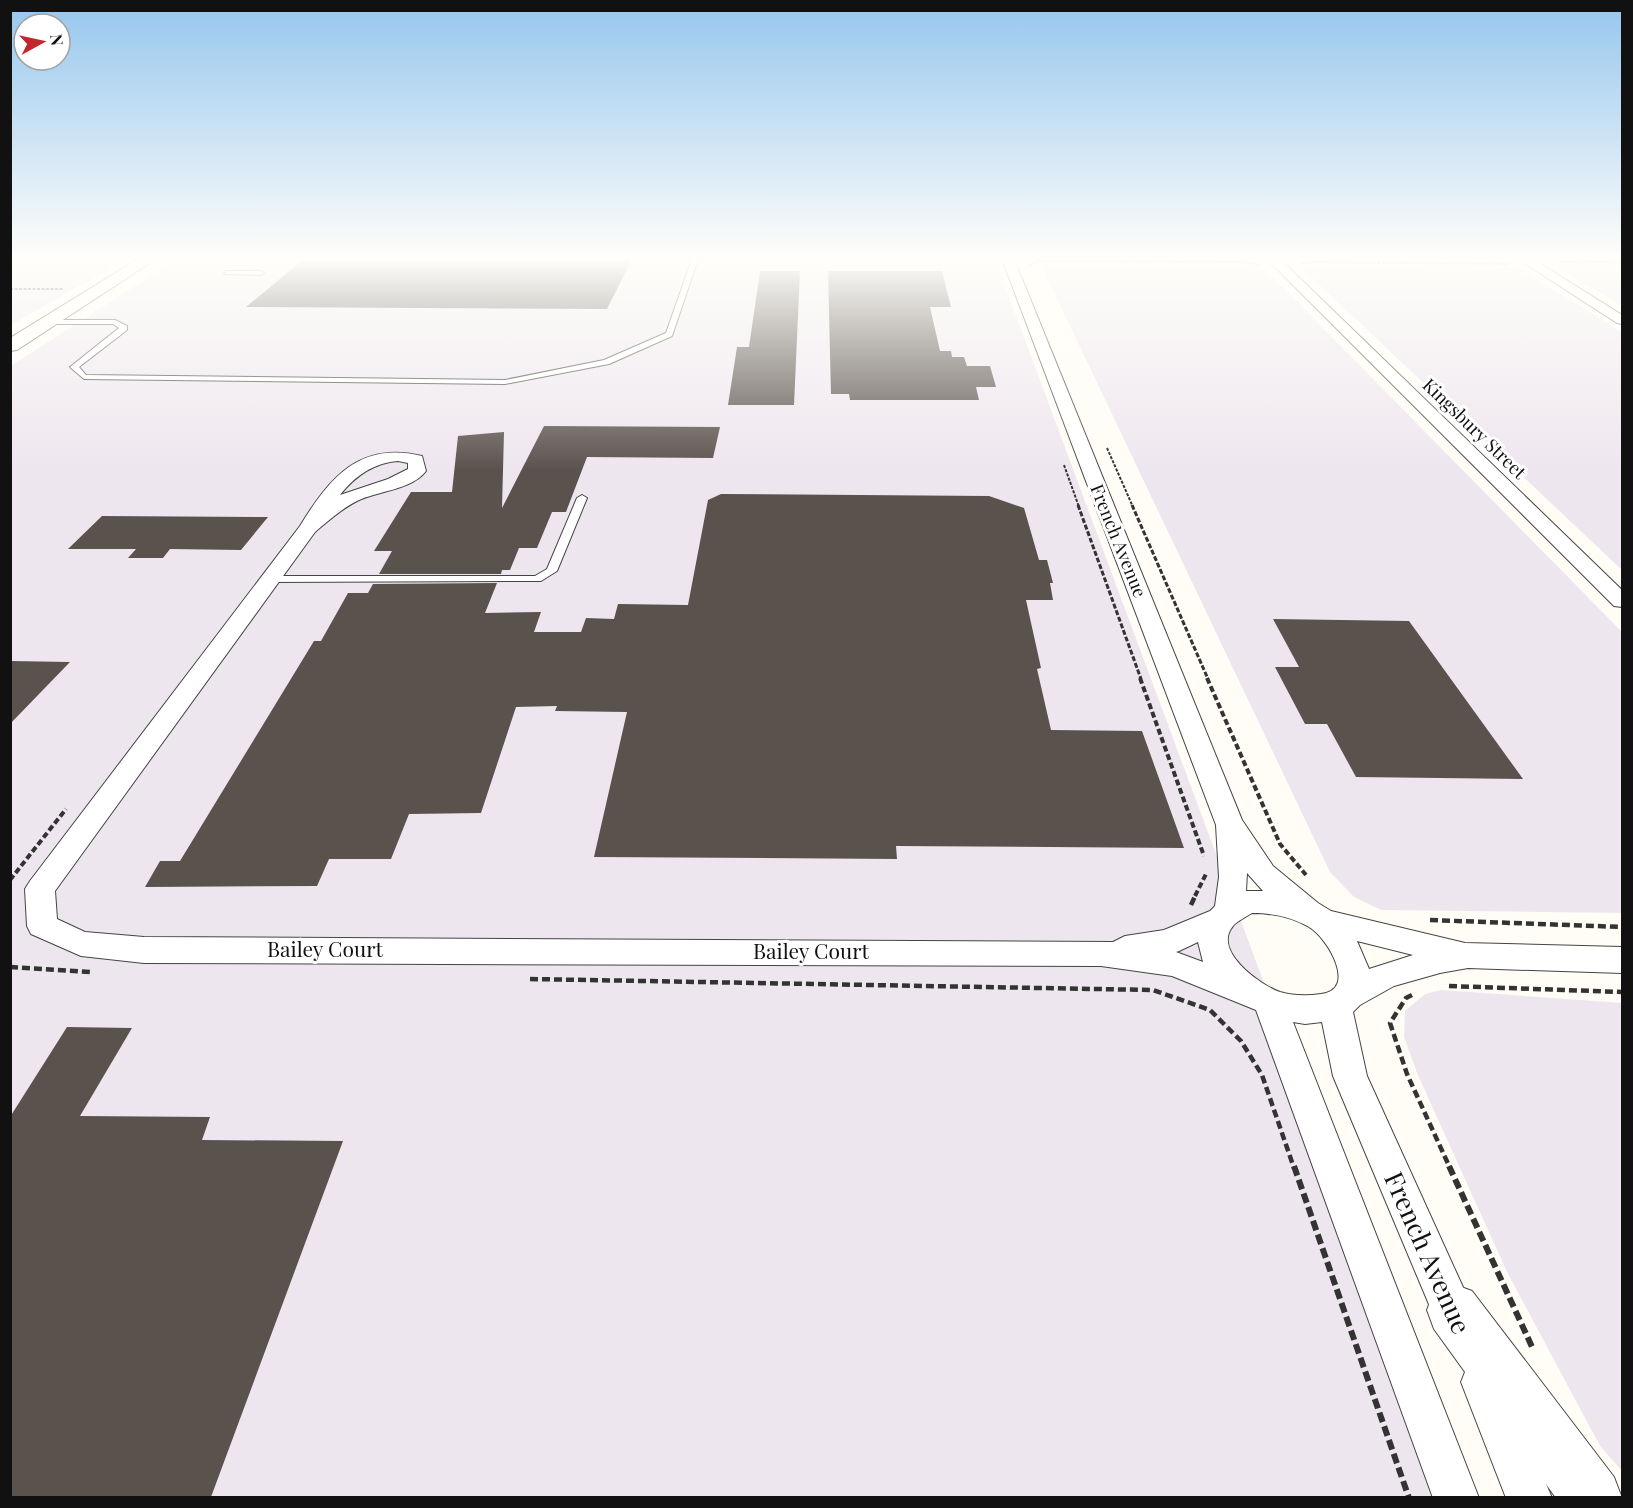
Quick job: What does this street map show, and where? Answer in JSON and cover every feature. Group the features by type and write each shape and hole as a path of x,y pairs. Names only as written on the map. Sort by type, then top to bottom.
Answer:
{"street":[{"path":"10,346 37,329"},
{"name":"French Avenue","path":"1036,329 1229,823 1263,874 1318,918"},
{"name":"Kingsbury Street","path":"1338,329 1623,601"},
{"name":"Bailey Court","path":"308,528 334,506 355,495 405,479 417,471 416,460 405,456 385,456 363,463 348,473 319,509 308,528 40,889 42,926 81,944 144,950 1101,953 1175,964 1259,999"},
{"name":"French Avenue","path":"1225,914 1233,877 1229,823"},
{"path":"1468,956 1318,918 1289,906 1267,902 1247,903 1225,914 1213,932 1214,947 1220,963 1231,979 1259,999 1294,1011 1316,1011 1342,1000 1385,976 1440,960 1468,956 1623,960"},
{"name":"Bailey Court","path":"1101,953 1168,942 1225,914"},
{"path":"1318,918 1345,944 1354,962 1355,980 1342,1000"},
{"path":"1259,999 1456,1497"},
{"name":"French Avenue","path":"1342,1000 1350,1076 1453,1310 1529,1497"},
{"path":"1453,1310 1593,1497"}],"lane":[{"path":"122,329 74,366 84,377 505,382 606,362 669,334 671,329"},
{"path":"270,579 537,579 552,571 582,498"}],"path":[{"path":"1104,441 1280,844 1307,876"},
{"path":"1063,462 1204,857"},
{"path":"1186,909 1193,904 1208,868"},
{"path":"1429,920 1623,927"},
{"path":"1143,959 1153,990"},
{"path":"10,967 30,970 102,972"},
{"path":"520,979 1153,990 1210,1010 1241,1041 1262,1075 1409,1497"},
{"path":"1442,985 1623,992"},
{"path":"1423,989 1406,998 1390,1023 1407,1074 1538,1358"}],"shaded area":[{"path":"68,329 1021,329 1455,1497 11,1498 11,366"},
{"path":"1072,329 1324,329 1622,632 1622,913 1381,910 1354,897 1330,872"},
{"path":"1367,329 1618,329 1622,332 1622,570"},
{"path":"1441,990 1622,1003 1622,1471 1600,1446 1507,1272 1417,1073 1404,1037 1405,1011 1425,994"}],"building":[{"path":"752,329 797,329 794,405 728,405 737,347 749,347"},
{"path":"829,329 935,329 940,351 951,351 952,357 964,357 967,366 990,366 996,387 976,387 979,400 850,400 849,394 831,394"},
{"path":"544,426 720,427 713,458 587,457 566,512 552,512 537,548 519,548 510,570 502,570 501,574 379,574 392,551 374,551 411,492 452,492 458,436 504,432 502,508"},
{"path":"721,494 989,496 1024,508 1039,560 1047,560 1053,583 1050,583 1053,600 1026,600 1041,668 1037,669 1051,730 1142,731 1184,848 896,846 897,859 594,857 627,712 555,711 557,706 516,707 481,813 409,814 391,859 329,859 317,886 145,887 160,861 180,861 314,641 321,641 348,593 368,593 373,584 497,583 485,613 541,612 534,632 581,632 586,618 614,619 618,604 688,605 708,500"},
{"path":"102,516 268,517 241,550 170,549 163,558 128,558 136,549 68,549"},
{"path":"1273,619 1409,621 1523,779 1356,777 1327,724 1305,724 1275,667 1299,667"},
{"path":"10,661 70,662 10,724"},
{"path":"67,1027 132,1028 80,1116 210,1117 202,1140 343,1141 211,1497 10,1497 10,1117"}]}
